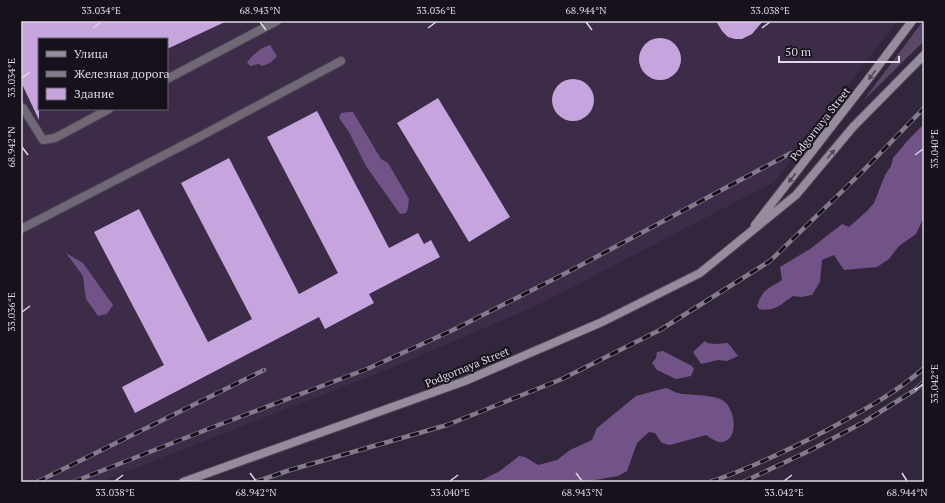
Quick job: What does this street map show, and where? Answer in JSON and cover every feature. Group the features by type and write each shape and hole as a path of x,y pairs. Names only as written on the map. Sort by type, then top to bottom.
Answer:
{"main road":[{"name":"Podgornaya Street","path":"743,239 912,21"},
{"name":"Podgornaya Street","path":"183,482 465,382 602,322 700,273 796,194 853,127 924,55"}],"lane":[{"path":"168,78 277,21"},
{"path":"21,229 341,61"},
{"path":"21,107 43,140 55,138 107,110"}],"shaded area":[{"path":"21,21 897,21 774,182 538,305 401,364 100,482 21,482"},
{"path":"923,21 924,41 863,101"},
{"path":"270,45 277,56 270,63 262,66 259,64 250,66 247,62 260,49"},
{"path":"353,112 381,159 388,163 409,199 406,213 400,214 366,166 349,132 339,118 341,113"},
{"path":"924,124 924,217 916,234 899,246 889,259 877,267 844,270 834,255 822,260 820,282 812,295 801,297 793,296 774,308 765,310 759,309 757,306 764,292 782,280 780,267 810,249 842,224 849,227 867,211 874,203 885,175 891,166 893,158"},
{"path":"66,253 83,263 113,305 107,314 98,316 86,299 83,276"},
{"path":"705,341 707,343 715,344 728,343 738,356 727,361 718,360 701,364 693,352"},
{"path":"663,351 692,366 694,369 691,376 676,379 657,370 652,363 656,358 657,352"},
{"path":"666,388 679,393 717,398 725,402 731,411 734,424 728,440 720,442 706,435 670,445 662,443 655,433 649,432 637,443 627,471 618,476 583,482 478,482 500,471 519,456 525,457 538,465 557,460 570,450 592,440 597,428 636,396"}],"building":[{"path":"21,21 227,21 168,49 168,38 38,38 39,120 21,82"},
{"path":"716,21 763,21 752,34 742,39 735,39 728,37"},
{"path":"660,38 675,44 681,59 675,74 660,80 645,74 639,59 645,44"},
{"path":"569,79 577,79 585,82 591,88 594,100 591,112 585,118 577,121 569,121 561,118 555,112 552,104 552,96 555,88 561,82"},
{"path":"438,98 510,217 469,242 397,123"},
{"path":"317,111 389,248 418,233 424,244 431,240 440,257 369,294 374,303 325,329 319,317 135,413 122,387 164,365 94,232 139,209 208,342 252,319 181,183 229,158 299,294 338,273 267,137"}],"railway":[{"path":"255,482 290,470 447,425 562,379 660,330 770,261 861,173 924,108"},
{"path":"73,482 367,369 453,330 568,272 791,153"},
{"path":"710,482 771,458 829,429 890,394 924,368"},
{"path":"37,482 264,370"},
{"path":"743,482 811,450 864,422 915,390 924,382"}]}
